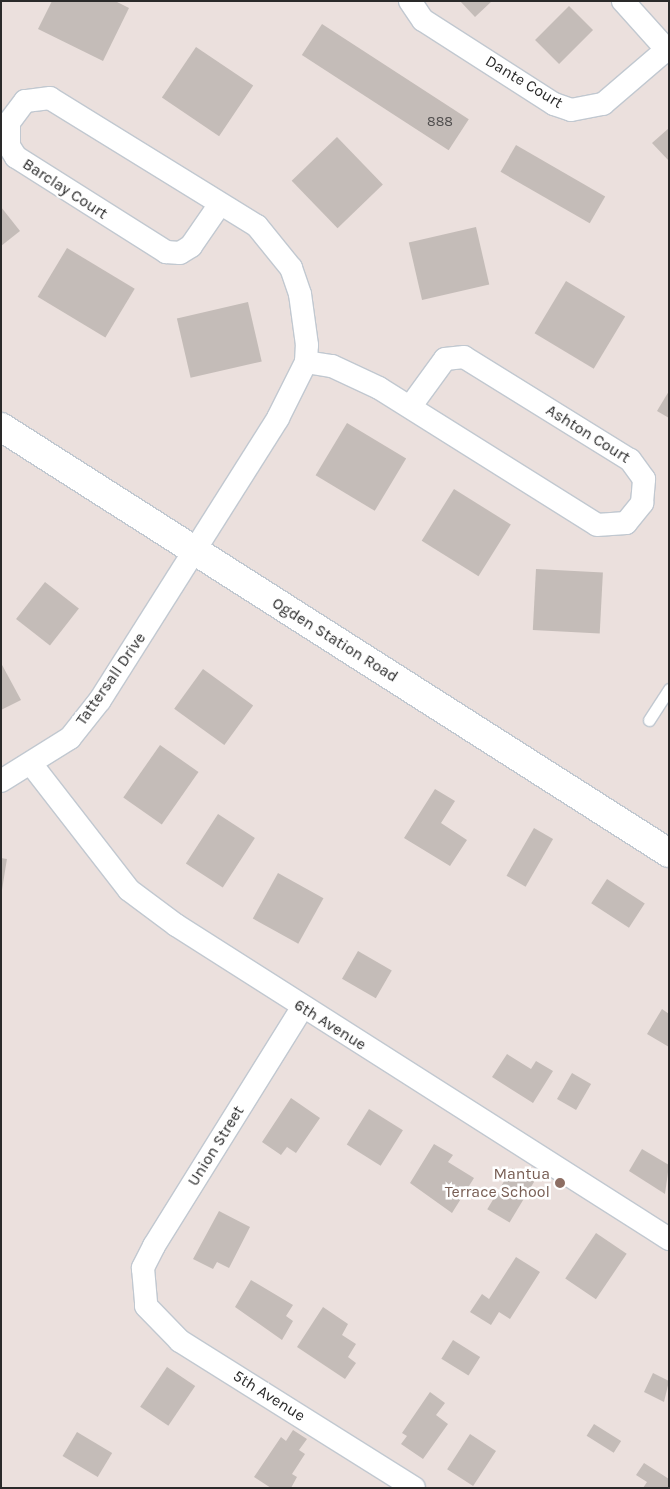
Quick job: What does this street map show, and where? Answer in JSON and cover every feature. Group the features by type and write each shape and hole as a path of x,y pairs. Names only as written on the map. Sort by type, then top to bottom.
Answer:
{"street":[{"name":"Dante Court","path":"410,1 423,20 554,104 571,110 603,104 668,51 623,1"},
{"name":"Barclay Court","path":"195,551 278,418 306,362 305,318 290,268 257,226 50,98 25,101 9,122 9,146 16,157 166,252 180,253 191,246 220,204"},
{"name":"Ashton Court","path":"306,362 356,375 597,524 626,523 642,503 644,479 630,460 464,357 445,359 410,407"},
{"name":"Ogden Station Road","path":"1,427 669,853"},
{"name":"Tattersall Drive","path":"1,780 32,765 70,738 100,700 195,551"},
{"name":"6th Avenue","path":"32,765 129,890 302,1008 669,1239"},
{"name":"Union Street","path":"142,1289 143,1268 154,1246 302,1008"},
{"name":"5th Avenue","path":"142,1289 153,1318 180,1341 414,1488"}],"lane":[{"path":"649,720 669,689"}],"building":[{"path":"52,1 115,1 129,8 103,61 38,29"},
{"path":"460,1 492,1 475,17"},
{"path":"569,6 593,30 559,64 535,40"},
{"path":"322,24 469,119 449,150 302,55"},
{"path":"196,47 253,86 219,136 162,98"},
{"path":"669,128 669,161 652,143"},
{"path":"337,137 383,184 338,228 292,181"},
{"path":"516,145 605,197 590,223 500,172"},
{"path":"1,207 20,231 1,246"},
{"path":"476,227 489,284 422,300 409,243"},
{"path":"67,248 135,289 105,338 38,297"},
{"path":"566,281 625,317 594,369 535,333"},
{"path":"248,302 262,361 191,378 177,318"},
{"path":"669,391 669,418 657,411"},
{"path":"347,423 406,459 375,511 316,475"},
{"path":"454,489 511,525 478,576 422,541"},
{"path":"536,569 603,573 600,633 533,630"},
{"path":"45,582 79,608 50,646 16,619"},
{"path":"1,663 21,700 1,710"},
{"path":"203,669 253,705 224,745 174,709"},
{"path":"160,745 199,772 162,824 123,797"},
{"path":"435,789 455,801 441,823 467,840 450,866 404,838"},
{"path":"218,814 255,838 223,887 186,863"},
{"path":"534,828 553,839 526,887 506,876"},
{"path":"1,858 7,859 1,896"},
{"path":"278,873 323,898 298,944 253,918"},
{"path":"607,879 645,904 629,928 591,903"},
{"path":"358,951 392,970 376,998 342,979"},
{"path":"662,1009 669,1014 669,1047 647,1034"},
{"path":"507,1054 531,1069 536,1061 553,1071 533,1103 492,1077"},
{"path":"572,1073 591,1084 576,1110 557,1099"},
{"path":"291,1098 320,1118 296,1153 287,1147 281,1155 262,1142"},
{"path":"369,1109 403,1130 381,1166 347,1145"},
{"path":"434,1144 453,1155 448,1162 474,1178 452,1213 410,1183"},
{"path":"642,1149 669,1165 665,1194 629,1171"},
{"path":"512,1168 534,1181 510,1223 487,1209"},
{"path":"219,1211 250,1227 229,1268 217,1262 213,1269 193,1259"},
{"path":"596,1233 627,1254 596,1299 565,1279"},
{"path":"516,1257 540,1272 510,1319 499,1312 491,1325 470,1312 482,1294 489,1299"},
{"path":"251,1280 293,1305 286,1316 293,1321 282,1340 235,1307"},
{"path":"323,1307 348,1324 342,1335 356,1344 348,1357 356,1363 345,1379 297,1347"},
{"path":"453,1340 480,1357 468,1376 441,1359"},
{"path":"167,1367 195,1386 168,1426 140,1407"},
{"path":"653,1373 669,1381 664,1402 644,1392"},
{"path":"430,1392 445,1403 436,1415 448,1424 423,1459 401,1444 407,1436 402,1433"},
{"path":"594,1424 621,1441 614,1453 587,1436"},
{"path":"293,1430 307,1439 299,1450 305,1454 292,1474 297,1477 291,1488 271,1488 254,1477 281,1437 286,1441"},
{"path":"77,1432 112,1453 98,1477 63,1456"},
{"path":"470,1434 496,1451 473,1486 447,1469"},
{"path":"644,1463 669,1479 669,1488 643,1488 647,1482 636,1475"}],"place":[{"name":"Mantua Terrace School","path":"560,1183"}]}
